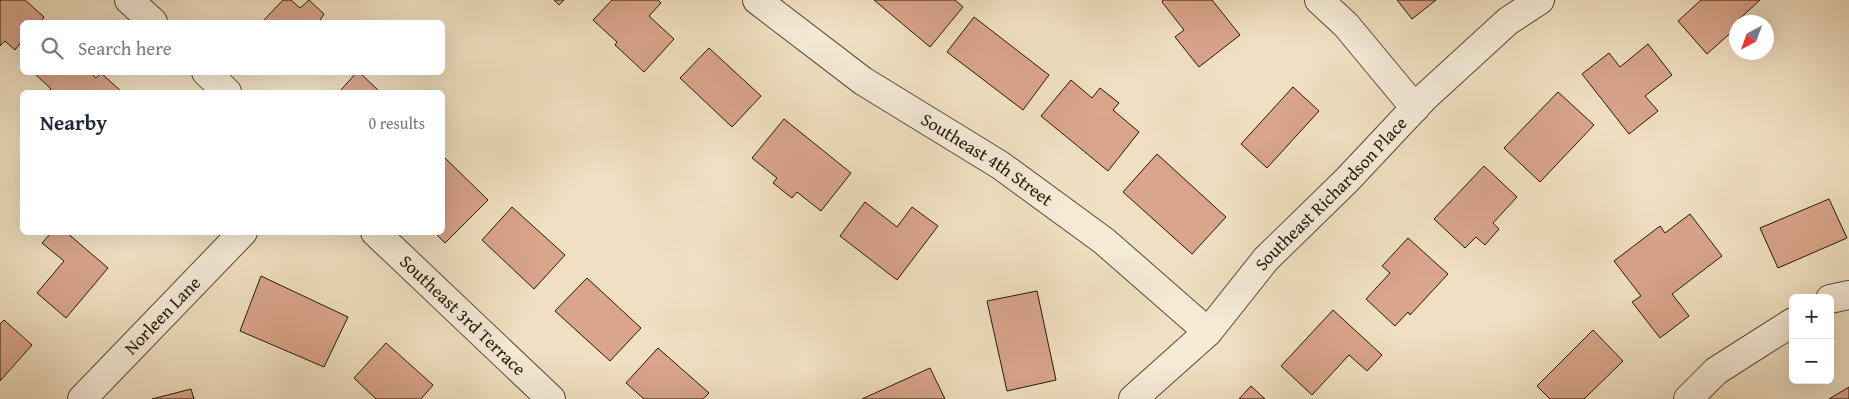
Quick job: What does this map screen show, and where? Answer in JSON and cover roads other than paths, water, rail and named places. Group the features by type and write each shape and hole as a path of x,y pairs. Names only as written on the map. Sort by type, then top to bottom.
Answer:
{"street":[{"path":"129,0 151,20"},
{"name":"Southeast 4th Street","path":"757,0 863,81 1000,165 1104,241 1208,332"},
{"path":"1319,0 1346,25 1415,108"},
{"name":"Southeast Richardson Place","path":"1133,399 1208,332 1266,259 1347,180 1415,108 1508,21 1540,0"},
{"path":"209,75 226,90"},
{"name":"Norleen Lane","path":"82,399 240,235"},
{"name":"Southeast 3rd Terrace","path":"379,235 551,399"},
{"path":"1834,298 1849,294"},
{"path":"1688,399 1716,371 1789,325"}]}
